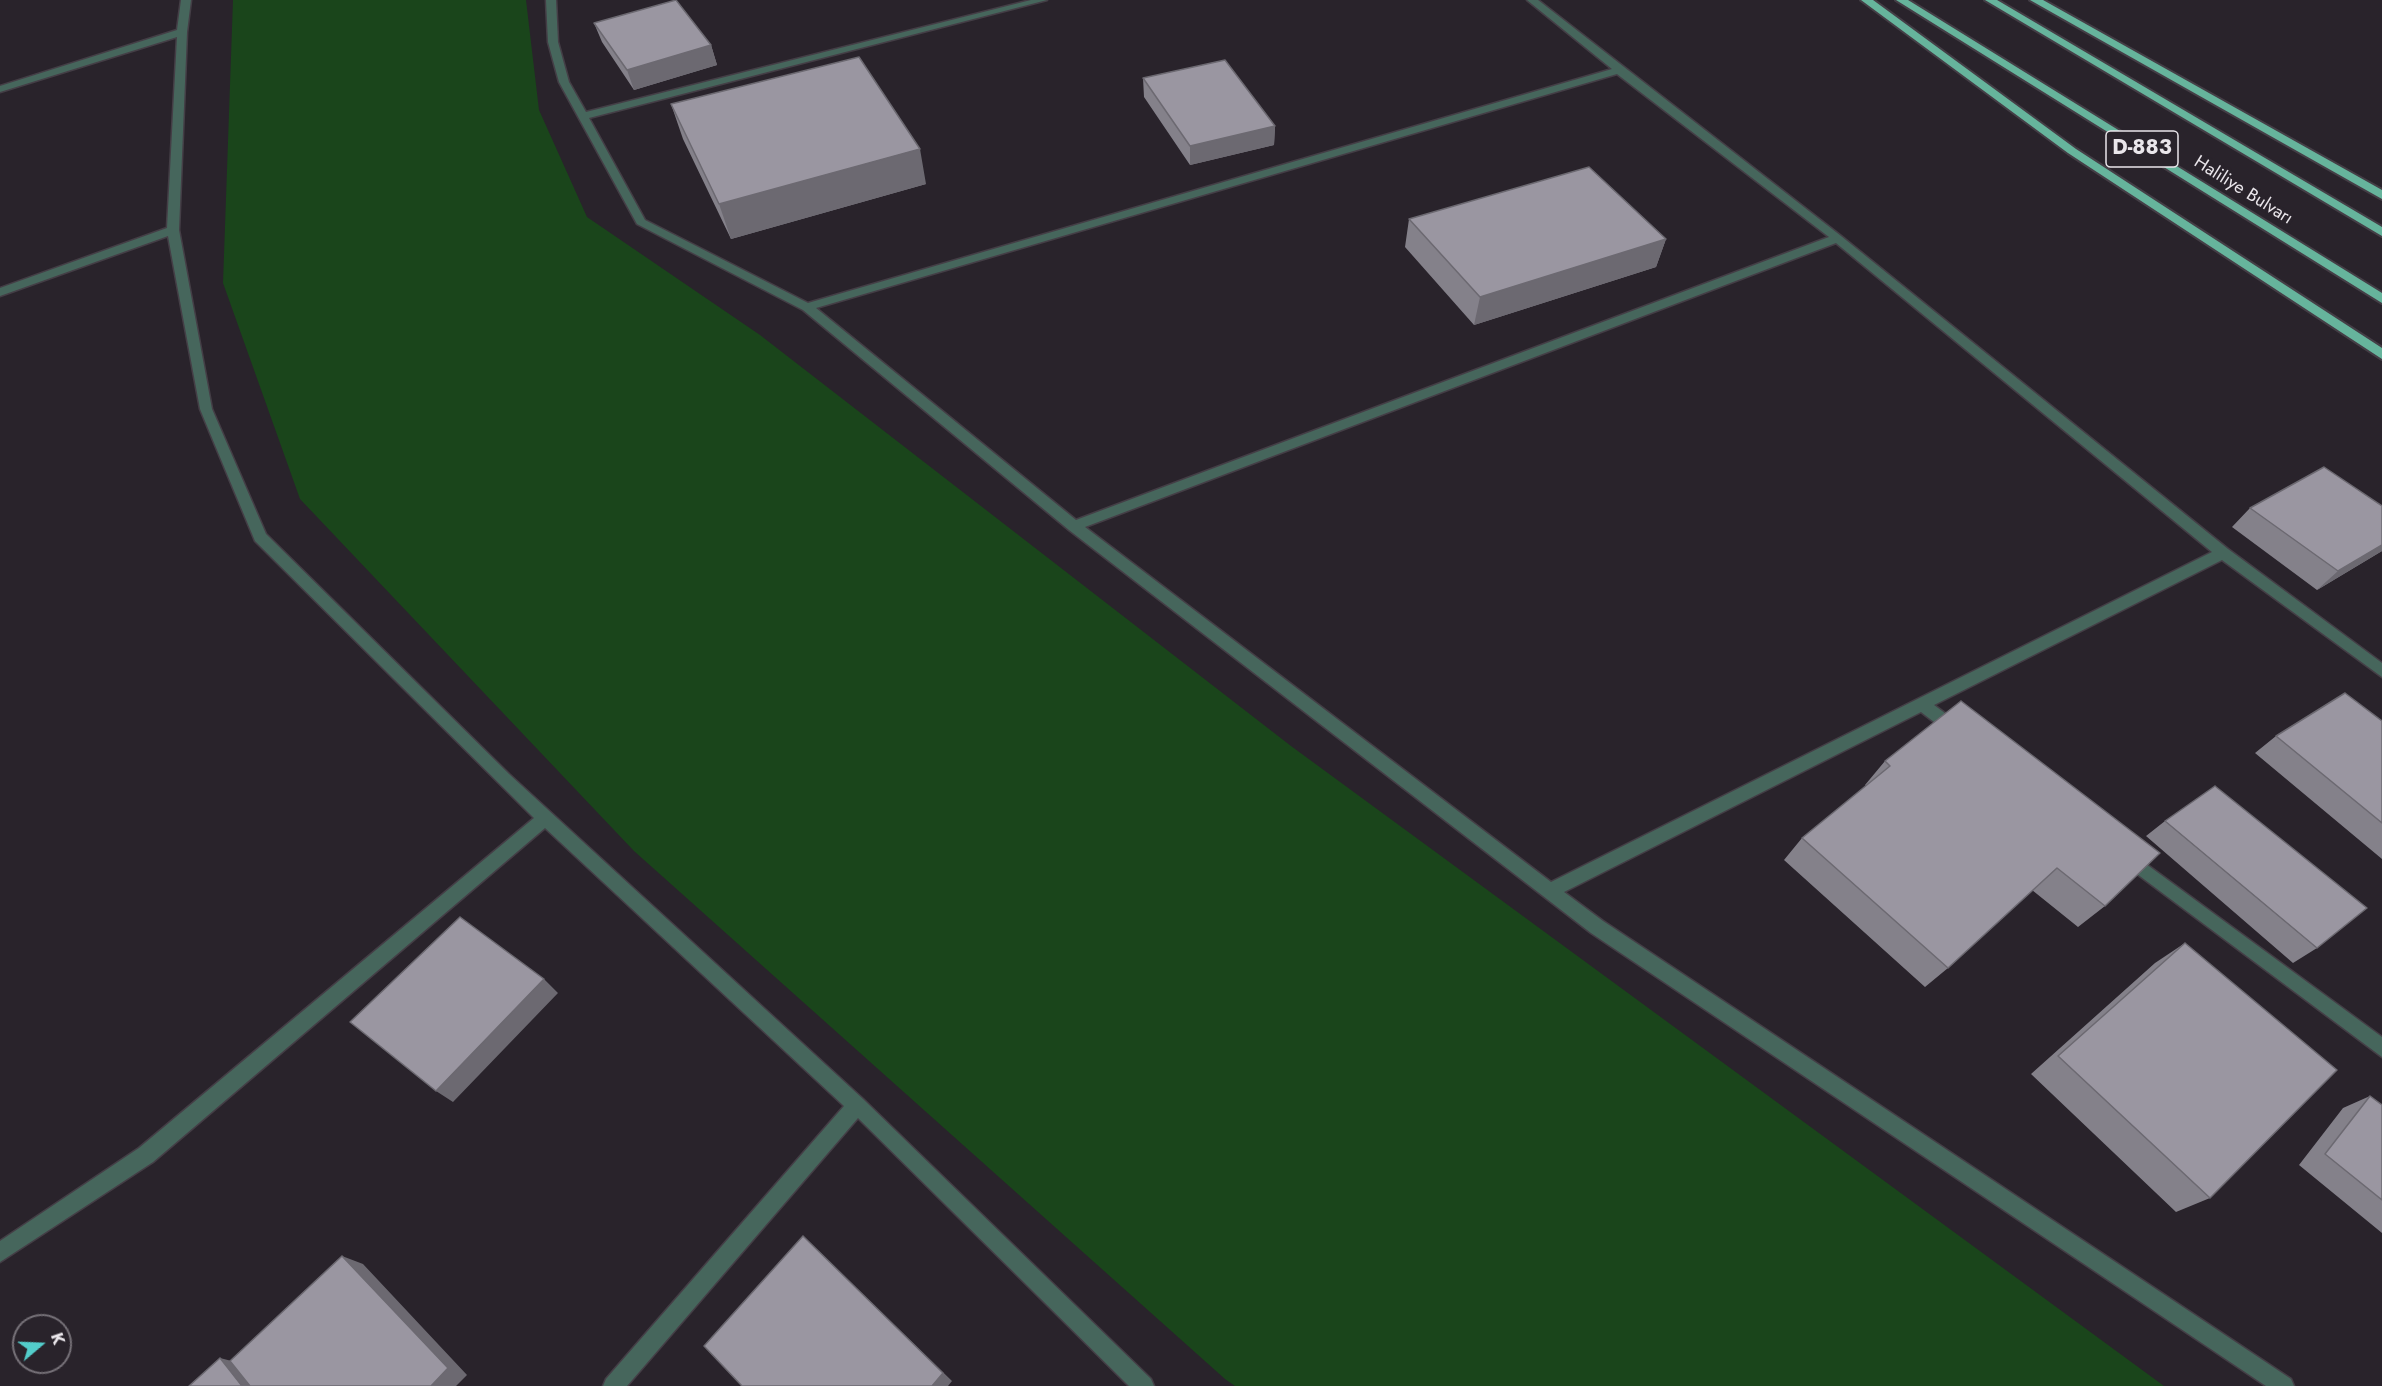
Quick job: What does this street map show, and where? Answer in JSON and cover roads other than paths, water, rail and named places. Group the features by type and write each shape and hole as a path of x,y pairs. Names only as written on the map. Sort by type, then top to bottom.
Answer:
{"highway":[{"path":"1866,0 2072,151 2382,354"},
{"name":"Haliliye Bulvarı","path":"1901,0 2382,299"},
{"name":"Haliliye Bulvarı","path":"1990,0 2382,232"},
{"path":"2036,0 2382,195"}],"street":[{"path":"186,0 182,32 173,230 206,409 260,537 495,771 857,1105 1144,1386"},
{"path":"551,0 553,42 564,82 641,222 807,307 1074,526 1597,927 2284,1386"},
{"path":"584,116 1042,0"},
{"path":"1533,0 1619,70 1837,238 2223,553 2382,671"},
{"path":"0,89 182,32"},
{"path":"807,307 1619,70"},
{"path":"0,292 173,230"},
{"path":"1074,526 1837,238"},
{"path":"1550,891 2223,553"},
{"path":"1923,705 1970,740"},
{"path":"0,1252 146,1155 546,818"},
{"path":"2114,848 2382,1048"},
{"path":"613,1386 857,1105"}]}
